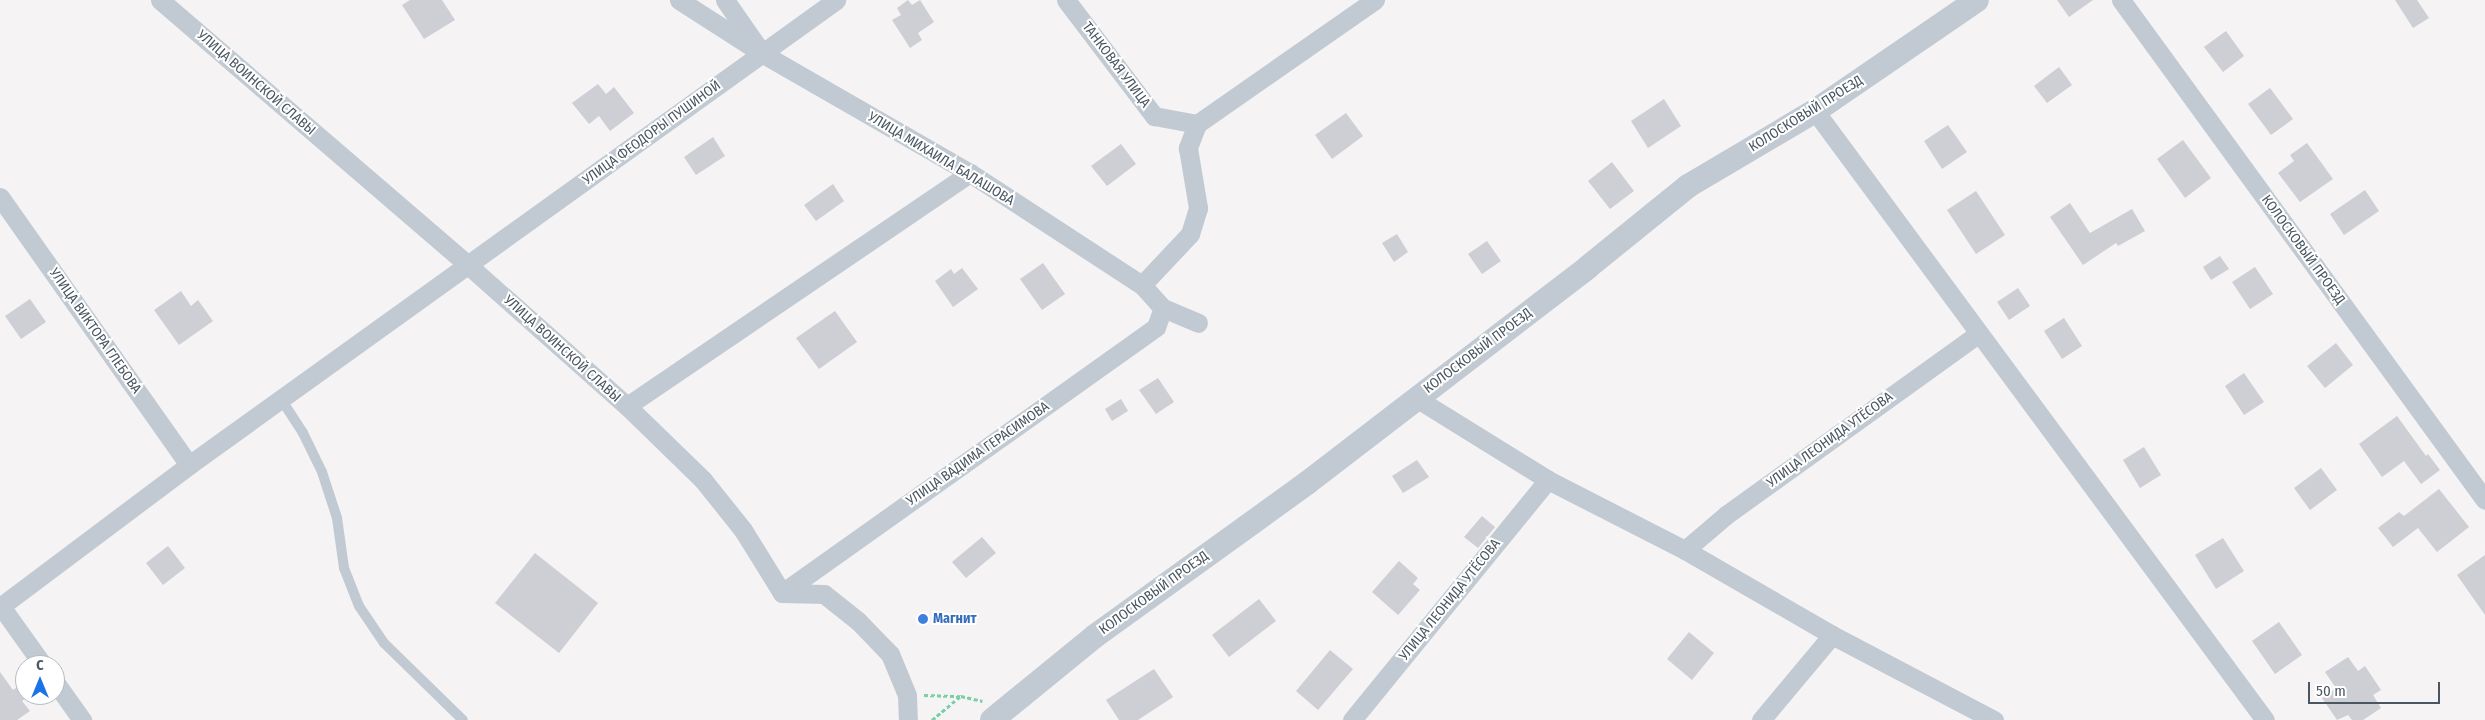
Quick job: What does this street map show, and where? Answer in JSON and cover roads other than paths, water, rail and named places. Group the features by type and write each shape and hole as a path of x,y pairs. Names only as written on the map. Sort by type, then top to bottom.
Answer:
{"street":[{"name":"УЛИЦА ВОИНСКОЙ СЛАВЫ","path":"160,0 468,265 627,406 703,480 743,530 782,593"},
{"name":"УЛИЦА МИХАИЛА БАЛАШОВА","path":"679,0 763,54 970,173 1142,285 1163,308 1198,323"},
{"path":"725,0 763,54"},
{"name":"УЛИЦА ФЕОДОРЫ ПУШИНОЙ","path":"0,606 189,465 836,0"},
{"name":"ТАНКОВАЯ УЛИЦА","path":"1066,0 1154,116 1197,124"},
{"path":"1142,285 1190,234 1198,208 1188,148 1197,124 1375,0"},
{"name":"КОЛОСКОВЫЙ ПРОЕЗД","path":"1000,714 1095,636 1307,483 1588,267 1688,186 1815,111 1977,0"},
{"name":"КОЛОСКОВЫЙ ПРОЕЗД","path":"2121,0 2485,500"},
{"path":"1815,111 2265,720"},
{"path":"627,406 970,173"},
{"name":"УЛИЦА ВИКТОРА ГЛЕБОВА","path":"0,197 189,465"},
{"name":"УЛИЦА ВАДИМА ГЕРАСИМОВА","path":"782,593 1156,327 1163,308"},
{"name":"УЛИЦА ЛЕОНИДА УТЁСОВА","path":"1685,550 1726,516 1978,334"},
{"path":"1416,398 1548,480 1685,550 1832,635 1994,720"},
{"name":"УЛИЦА ЛЕОНИДА УТЁСОВА","path":"1352,720 1548,480"},
{"path":"782,593 824,594 858,621 890,654 907,695 908,720"},
{"path":"0,606 36,655"},
{"path":"1761,720 1832,635"},
{"path":"65,696 82,720"}],"lane":[{"path":"281,399 304,434 322,472 337,518 344,568 359,606 384,643 463,720"}],"place":[{"name":"Магнит","path":"923,619"}]}
